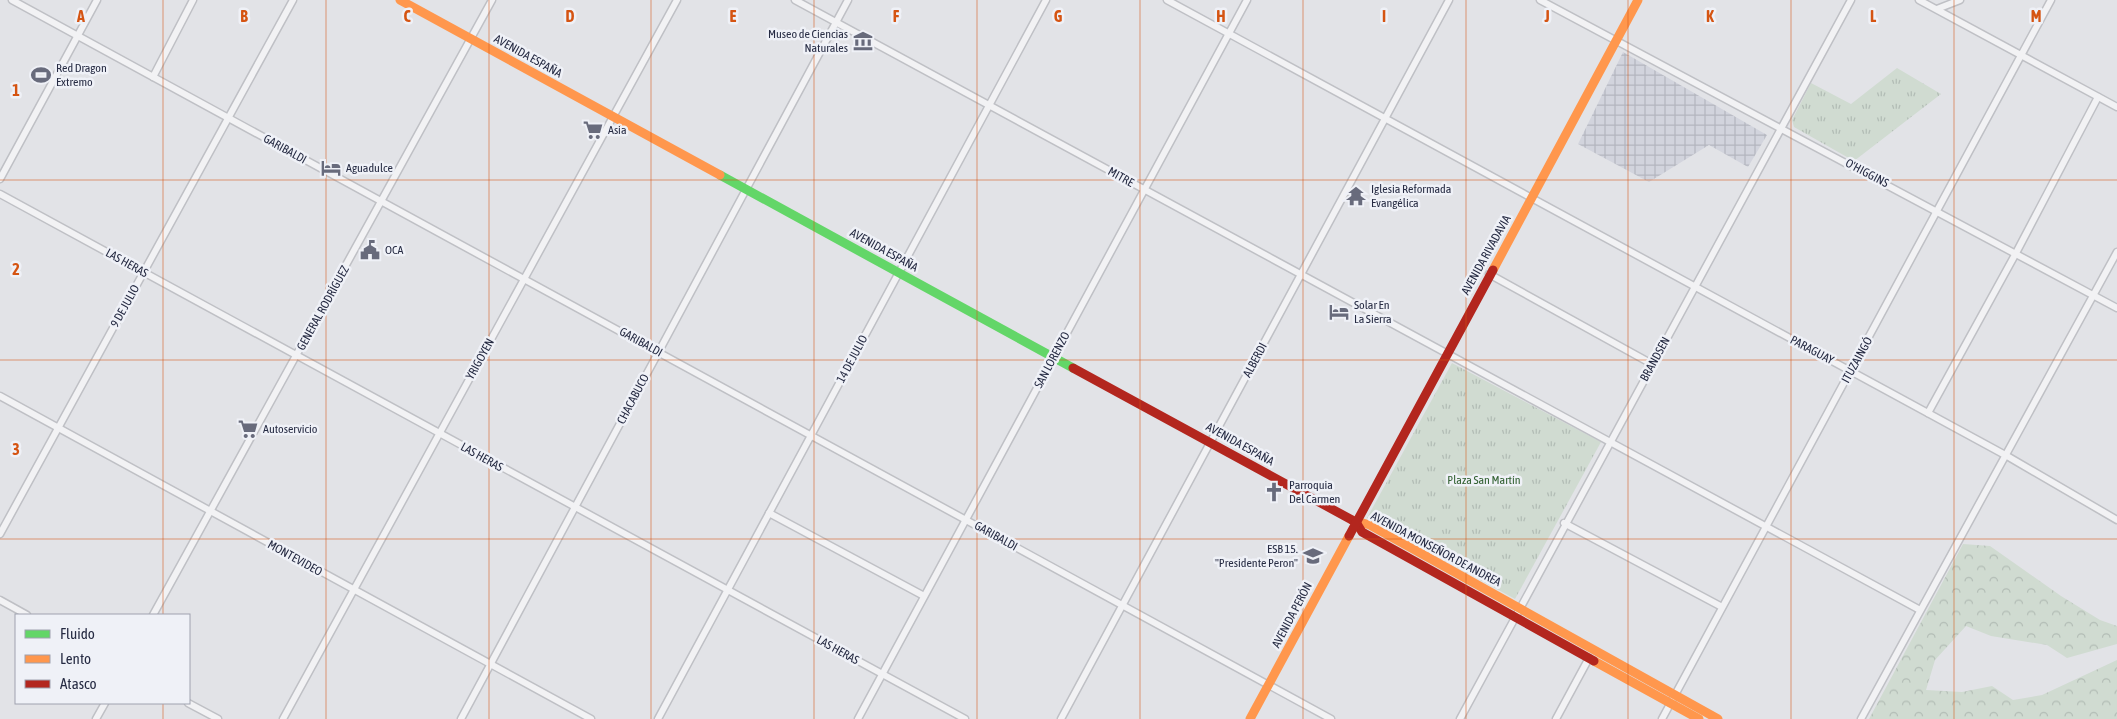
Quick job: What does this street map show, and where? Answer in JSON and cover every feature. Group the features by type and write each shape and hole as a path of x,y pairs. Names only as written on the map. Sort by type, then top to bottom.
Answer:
{"main road":[{"name":"AVENIDA ESPAÑA","path":"400,0 1356,522"},
{"name":"AVENIDA RIVADAVIA","path":"1356,522 1638,0"},
{"name":"AVENIDA MONSEÑOR DE ANDREA","path":"1356,522 1370,525 1520,608 1673,699 1699,719"},
{"name":"AVENIDA MONSEÑOR DE ANDREA","path":"1356,522 1362,532 1589,658 1718,719"},
{"name":"AVENIDA PERÓN","path":"1250,719 1356,522"}],"street":[{"name":"GARIBALDI","path":"12,0 1331,719"},
{"path":"0,179 97,0"},
{"path":"153,77 193,0"},
{"name":"9 DE JULIO","path":"0,534 293,0"},
{"name":"GENERAL RODRÍGUEZ","path":"155,614 492,0"},
{"name":"YRIGOYEN","path":"284,719 677,0"},
{"name":"MITRE","path":"795,0 1446,354 1610,440 1920,610"},
{"name":"CHACABUCO","path":"461,719 848,0"},
{"name":"14 DE JULIO","path":"658,719 1046,0"},
{"name":"PARAGUAY","path":"1167,0 2007,456 2117,520"},
{"name":"SAN LORENZO","path":"858,719 1247,0"},
{"name":"ALBERDI","path":"1061,719 1449,0"},
{"name":"O'HIGGINS","path":"1540,0 2117,308"},
{"name":"BRANDSEN","path":"1460,719 1564,524 1696,287 1851,0"},
{"path":"1919,0 2117,107"},
{"path":"1937,10 1960,0"},
{"name":"ITUZAINGÓ","path":"1662,719 2051,0"},
{"path":"1928,413 2016,253 2098,97"},
{"name":"LAS HERAS","path":"0,194 965,719"},
{"path":"1862,719 2117,252"},
{"path":"1489,274 1652,364"},
{"name":"MONTEVIDEO","path":"0,396 591,719"},
{"path":"769,513 924,596"},
{"path":"1564,524 1722,607"},
{"path":"0,600 25,614"},
{"path":"1556,719 1589,658"},
{"path":"96,719 104,704"},
{"path":"190,704 218,719"}],"shaded area":[{"path":"1623,52 1767,135 1748,167 1709,145 1649,182 1578,144"}],"green space":[{"path":"1897,68 1941,94 1854,161 1794,127 1792,120 1811,83 1851,104"},
{"name":"Plaza San Martín","path":"1452,363 1601,442 1515,599 1367,518"},
{"path":"1963,544 1990,546 2061,596 2100,620 2117,626 2117,644 2067,658 2047,645 1991,636 1966,626 1935,660 1926,690 1962,692 1992,686 2013,700 2042,695 2117,660 2117,719 1869,719"}],"traffic: fast":[{"path":"720,175 1073,368"}],"traffic: slow":[{"path":"400,0 720,175"},
{"path":"1493,270 1638,0"},
{"path":"1352,520 1370,525 1718,719"},
{"path":"1250,719 1349,536"},
{"path":"1594,661 1699,719"}],"traffic: jam":[{"path":"1349,536 1493,270"},
{"path":"1073,368 1352,520"},
{"path":"1356,522 1362,532 1594,661"}],"place":[{"name":"Museo de Ciencias Naturales","path":"863,41"},
{"name":"Red Dragon Extremo","path":"41,75"},
{"name":"Asia","path":"593,130"},
{"name":"Aguadulce","path":"331,168"},
{"name":"Iglesia Reformada Evangélica","path":"1356,196"},
{"name":"OCA","path":"370,250"},
{"name":"Solar En La Sierra","path":"1339,312"},
{"name":"Autoservicio","path":"248,429"},
{"name":"Parroquia Del Carmen","path":"1274,492"},
{"name":"ESB 15. \"Presidente Peron\"","path":"1313,556"}]}
